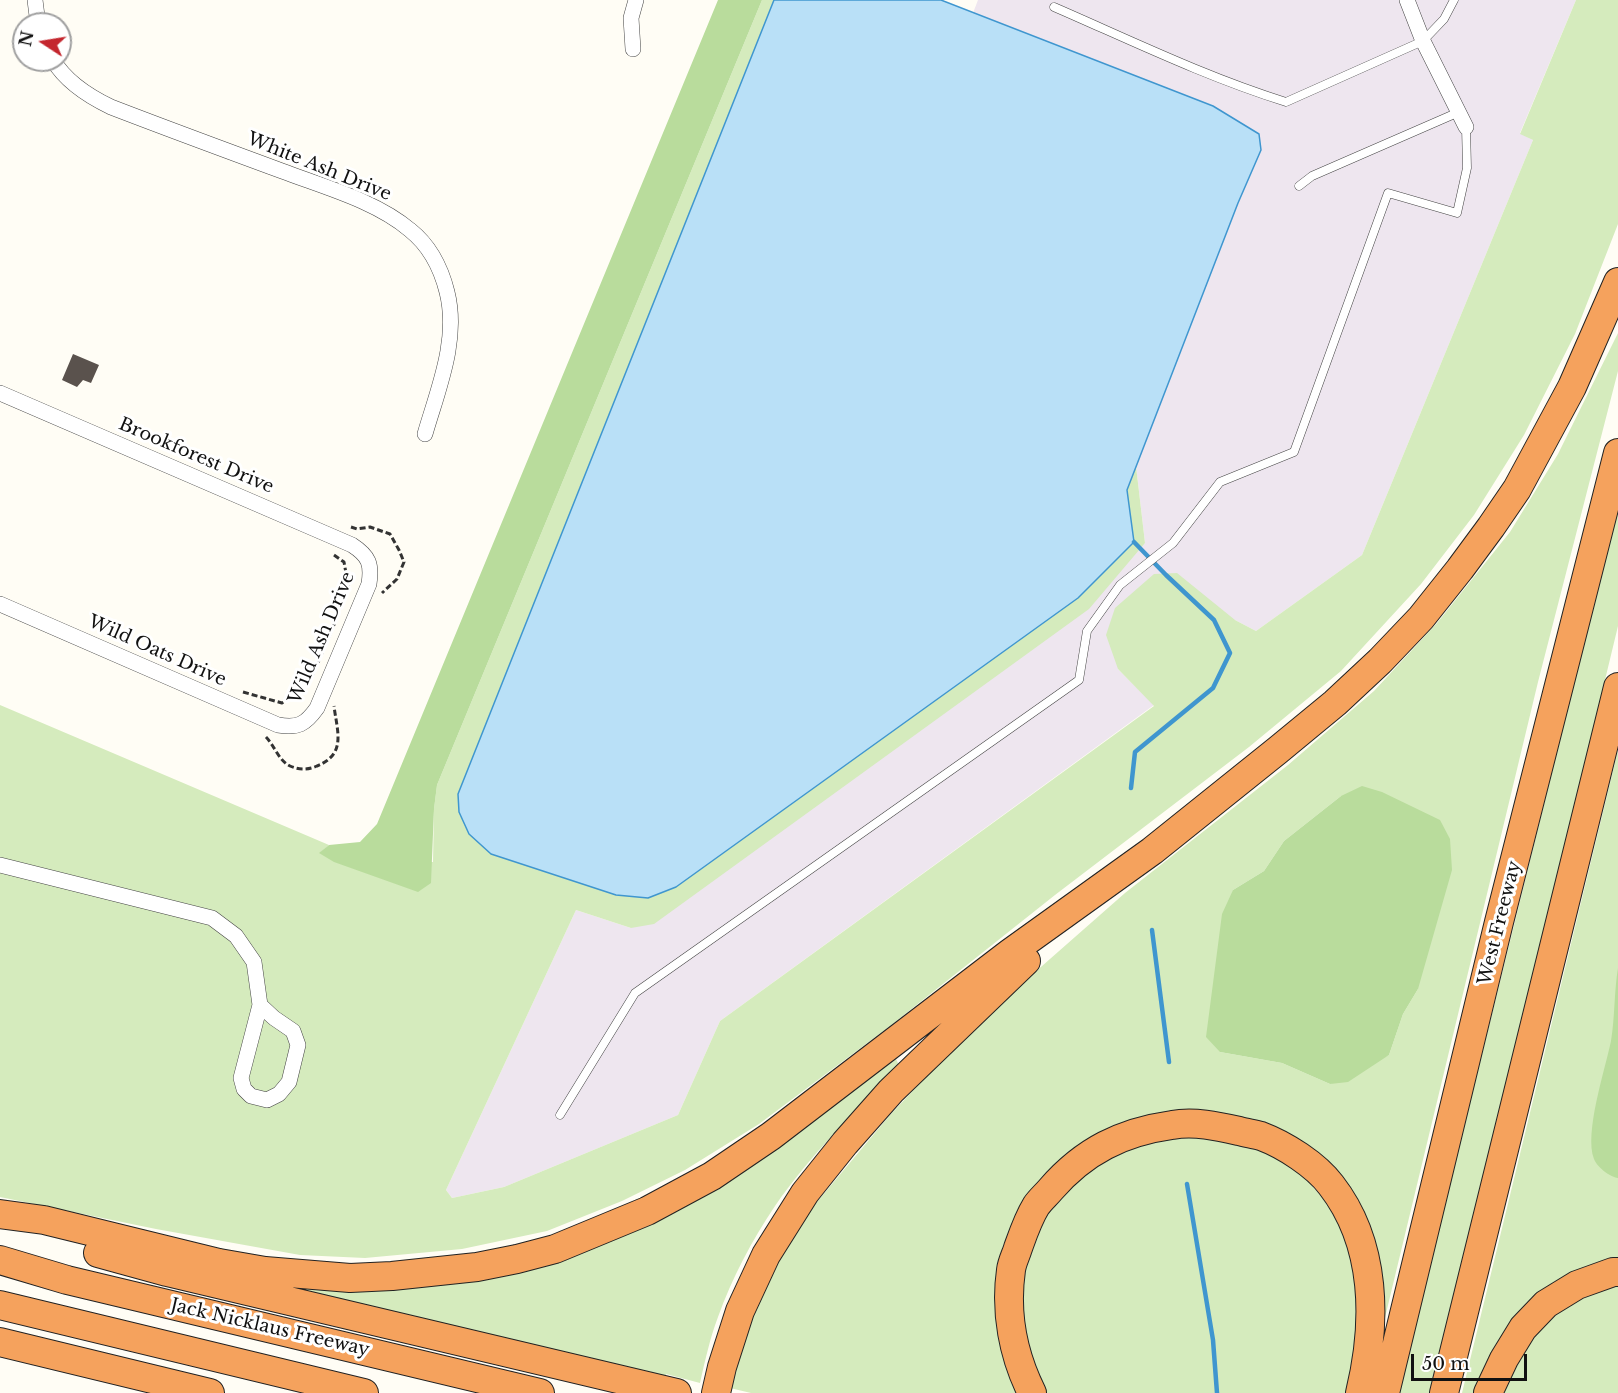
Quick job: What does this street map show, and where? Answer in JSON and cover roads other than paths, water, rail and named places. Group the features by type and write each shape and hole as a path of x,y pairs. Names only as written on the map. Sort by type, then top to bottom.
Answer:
{"highway":[{"path":"719,1380 740,1311 766,1255 805,1193 844,1143 891,1091 1024,963 1152,851 1335,703 1421,618 1485,536 1516,489 1572,387 1618,282"},
{"name":"West Freeway","path":"1385,1393 1618,453"},
{"path":"1444,1393 1618,687"},
{"path":"0,1214 44,1220 219,1263 265,1271 350,1278 477,1267 555,1249 647,1211 712,1176 771,1136 1010,953 1152,851"},
{"path":"1032,1393 1021,1371 1012,1339 1010,1304 1011,1269 1022,1234 1036,1206 1065,1174 1095,1150 1126,1136 1173,1124 1211,1125 1260,1136 1279,1144 1308,1163 1330,1183 1349,1211 1359,1235 1368,1269 1370,1337 1367,1366 1360,1393"},
{"path":"0,1222 40,1237 167,1272 677,1393"},
{"name":"Jack Nicklaus Freeway","path":"0,1260 67,1280 540,1393"},
{"path":"1488,1393 1522,1328 1546,1304 1577,1285 1618,1272"},
{"path":"0,1305 364,1393"},
{"path":"0,1342 210,1393"},
{"path":"131,1374 174,1393"}],"street":[{"path":"633,49 631,18 636,0"},
{"path":"1407,0 1423,41 1466,127"},
{"name":"White Ash Drive","path":"61,72 71,82 98,101 111,107 345,194 385,213 402,223 417,236 429,251 444,281 450,322 448,355 425,434"},
{"name":"Brookforest Drive","path":"0,393 352,545 363,553 369,563"},
{"name":"Wild Ash Drive","path":"301,725 317,708 369,585 371,572 369,563"},
{"name":"Wild Oats Drive","path":"0,604 278,725 289,727 301,725"},
{"path":"0,865 212,918 236,936 254,962 260,1005 241,1078 244,1089 251,1096 267,1100 279,1094 289,1082 298,1045 293,1031 260,1005"}],"lane":[{"path":"1054,7 1205,72 1286,102 1423,41 1444,19 1454,0"},
{"path":"1299,186 1312,176 1458,112"},
{"path":"560,1115 635,993 1079,680 1088,631 1120,585 1173,543 1220,482 1294,452 1388,194 1457,213 1467,168 1466,127"}],"water":[{"path":"774,0 941,0 1213,106 1259,134 1261,150 1238,203 1127,490 1134,542 1078,598 676,887 648,898 616,895 491,854 469,834 459,812 458,794"}],"waterway":[{"path":"1131,788 1135,752 1213,688 1230,653 1214,620 1134,542"},
{"path":"1152,930 1169,1062"},
{"path":"1187,1184 1213,1340 1217,1393"}]}
